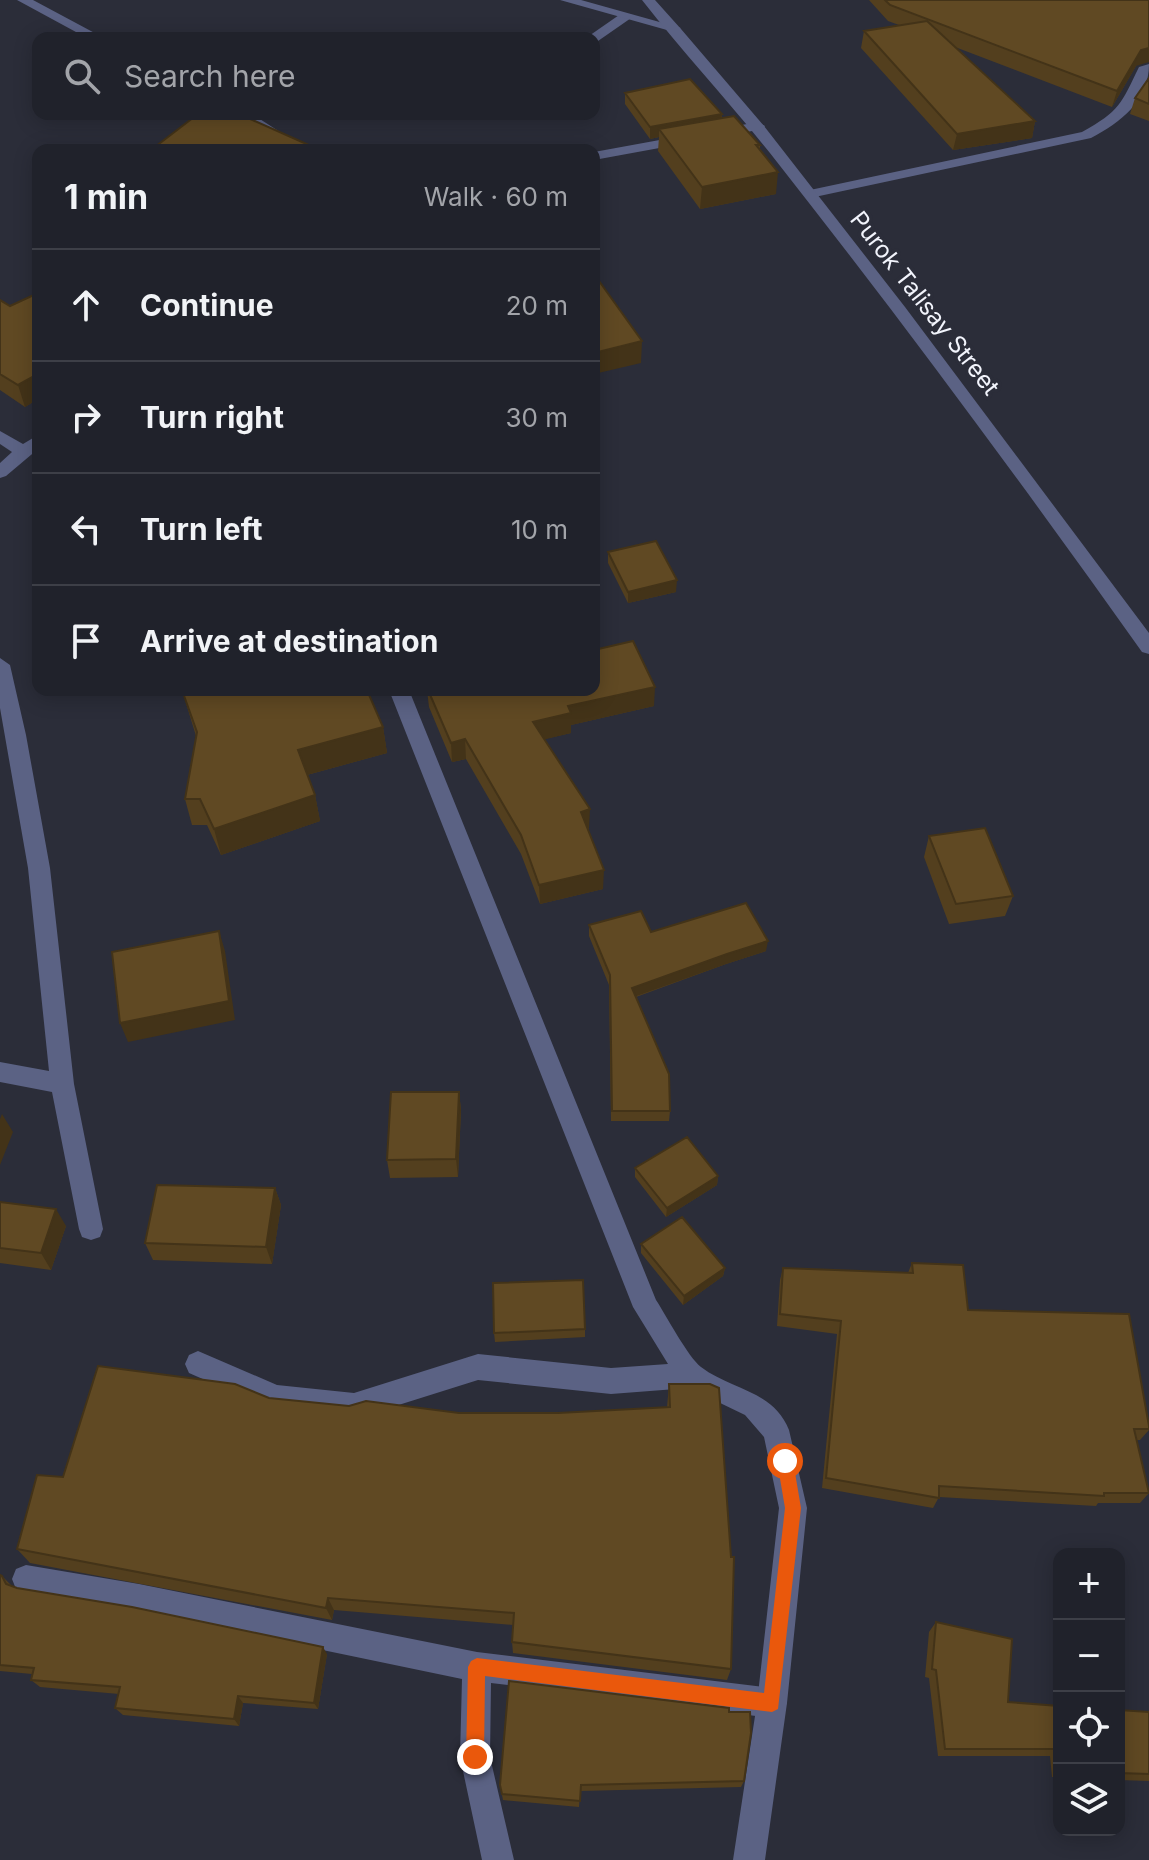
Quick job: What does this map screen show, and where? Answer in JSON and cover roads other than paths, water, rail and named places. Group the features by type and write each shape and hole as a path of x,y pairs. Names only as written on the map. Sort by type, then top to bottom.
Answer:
{"street":[{"path":"23,0 85,32"},
{"path":"566,0 674,28"},
{"name":"Purok Talisay Street","path":"648,0 758,126 992,430 1149,647"},
{"path":"600,33 627,16"},
{"path":"810,194 1086,135 1115,120 1138,92 1144,70 1149,68"},
{"path":"252,120 291,144"},
{"path":"600,155 758,126"},
{"path":"0,436 22,451"},
{"path":"0,472 32,444"},
{"path":"0,665 16,735 39,868 62,1084 91,1229"},
{"path":"401,696 646,1307 690,1375"},
{"path":"0,1072 62,1084"},
{"path":"198,1364 276,1398 354,1406 478,1367 611,1381 690,1375 754,1406 776,1430 793,1508 772,1703 749,1860"},
{"path":"26,1579 139,1598 477,1667 772,1703"},
{"path":"477,1667 475,1757 498,1860"}]}
